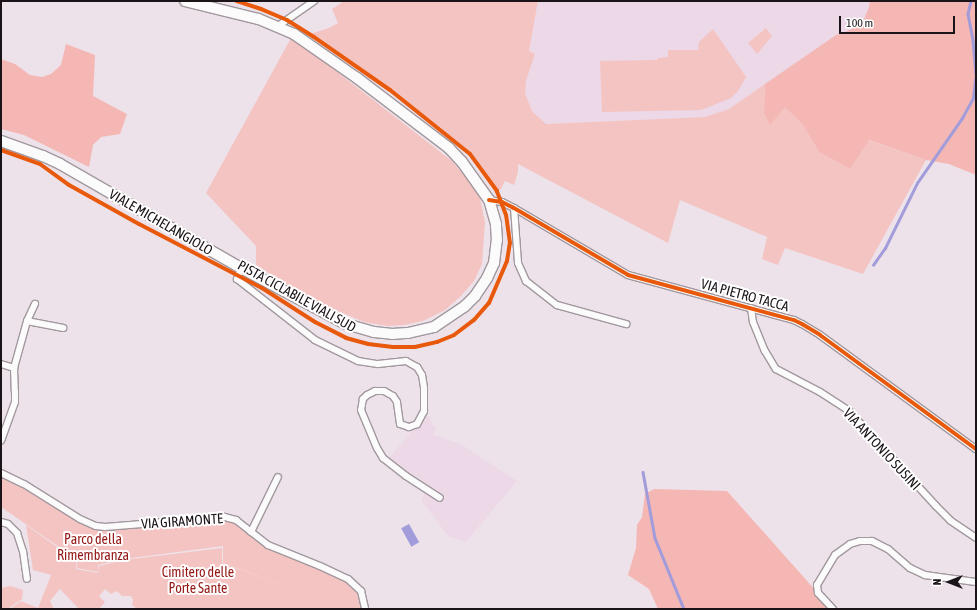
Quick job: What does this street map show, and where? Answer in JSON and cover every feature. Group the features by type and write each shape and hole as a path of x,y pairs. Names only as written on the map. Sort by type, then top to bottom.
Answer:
{"main road":[{"name":"VIALE MICHELANGIOLO","path":"1,141 44,156 60,164 315,309 355,327 392,334 427,330 441,323 464,307 475,296 488,278 494,263 496,224 489,200 475,177 449,148 316,48 278,26 242,14 185,1"}],"street":[{"path":"278,26 314,1"},
{"name":"VIA PIETRO TACCA","path":"489,200 502,202 514,208 628,275 794,320 820,334 976,449"},
{"path":"514,208 518,263 526,281 557,305 626,324"},
{"path":"242,268 237,279 315,340 358,361 378,364 406,361 417,367 423,380 424,394 424,411 417,424 409,427 400,424 397,402 393,396 384,391 374,391 366,395 363,399 361,410 377,448 383,458 406,476 440,498"},
{"path":"1,441 15,402 14,368 27,321 35,304"},
{"name":"VIA ANTONIO SUSINI","path":"751,308 754,322 765,351 776,369 814,388 849,411 936,506 951,521 976,538"},
{"path":"27,321 63,328"},
{"path":"1,364 14,368"},
{"name":"VIA GIRAMONTE","path":"1,473 24,484 80,520 96,526 105,527 172,522 221,516 236,520 268,545 348,579 361,591 365,609"},
{"path":"251,532 278,477"},
{"path":"1,522 11,526 17,533 23,550 27,579"},
{"path":"834,609 818,593 817,585 835,556 850,544 860,541 872,541 888,549 910,568 925,575 976,582"}],"shaded area":[{"path":"538,1 870,1 870,7 862,24 841,35 836,35 729,109 705,117 546,124 532,111 525,93 526,81 535,55 529,51"},
{"path":"870,1 976,1 976,175 949,164 926,160 869,140 850,169 819,152 803,125 785,107 770,125 764,113 765,84 836,35 862,24"},
{"path":"66,44 95,55 93,96 127,114 120,134 101,137 93,145 89,167 24,135 1,129 1,59 15,64 30,75 42,77 51,74 61,65"},
{"path":"425,416 429,416 433,426 437,428 433,434 462,445 517,481 466,542 448,536 422,501 427,484 388,459"},
{"path":"654,489 727,491 832,609 658,609 649,589 628,575 636,548 637,525 642,517 645,494"},
{"path":"409,524 419,542 411,547 401,528"}],"green space":[{"path":"344,1 538,1 529,51 535,54 526,81 525,93 532,111 546,124 705,117 729,109 765,84 764,113 770,124 785,106 803,125 819,152 850,169 868,140 926,160 863,274 785,248 778,265 762,259 767,237 680,200 668,243 518,164 518,172 514,185 505,181 501,189 497,191 470,154 450,137 390,90 310,34 329,28 338,23 332,9"},
{"path":"766,28 772,36 757,54 748,43"},
{"path":"713,29 746,77 738,91 731,98 701,110 602,112 600,61 657,60 658,58 668,57 668,50 698,50 699,42"},
{"path":"291,38 310,51 452,161 474,187 480,198 485,222 482,264 474,281 461,296 445,310 423,321 404,325 387,326 364,322 311,300 256,265 256,246 206,193"},
{"path":"2,476 81,523 99,530 217,519 235,522 255,540 267,548 302,560 352,584 359,592 362,609 137,609 132,605 133,600 131,596 122,596 117,591 111,594 105,589 99,596 105,602 99,609 79,609 60,589 50,601 54,609 10,609 21,601 38,608 51,575 33,570 26,525 77,561 76,569 98,573 99,566 124,560 222,548 222,563 339,604 223,563 223,546 124,559 98,565 98,572 77,568 78,560 1,507"},
{"path":"10,586 23,590 22,599 8,609 1,609 1,588"}],"waterway":[{"path":"971,1 968,14 973,40 976,73"},
{"path":"873,265 885,248 917,183 962,118 973,98 976,75"},
{"path":"643,472 655,538 684,609"}],"cycle path":[{"name":"PISTA CICLABILE VIALI SUD","path":"1,150 40,164 69,185 139,224 262,288 315,322 346,338 368,344 393,347 415,347 437,342 454,335 474,320 489,303 507,261 510,243 506,215 497,191 470,154 390,90 287,20 261,9 236,1"},
{"path":"489,200 502,202 514,208 628,275 794,320 802,324 820,335 976,449"}],"park label":[{"name":"Parco della Rimembranza","path":"93,548"},
{"name":"Cimitero delle Porte Sante","path":"198,580"}]}
